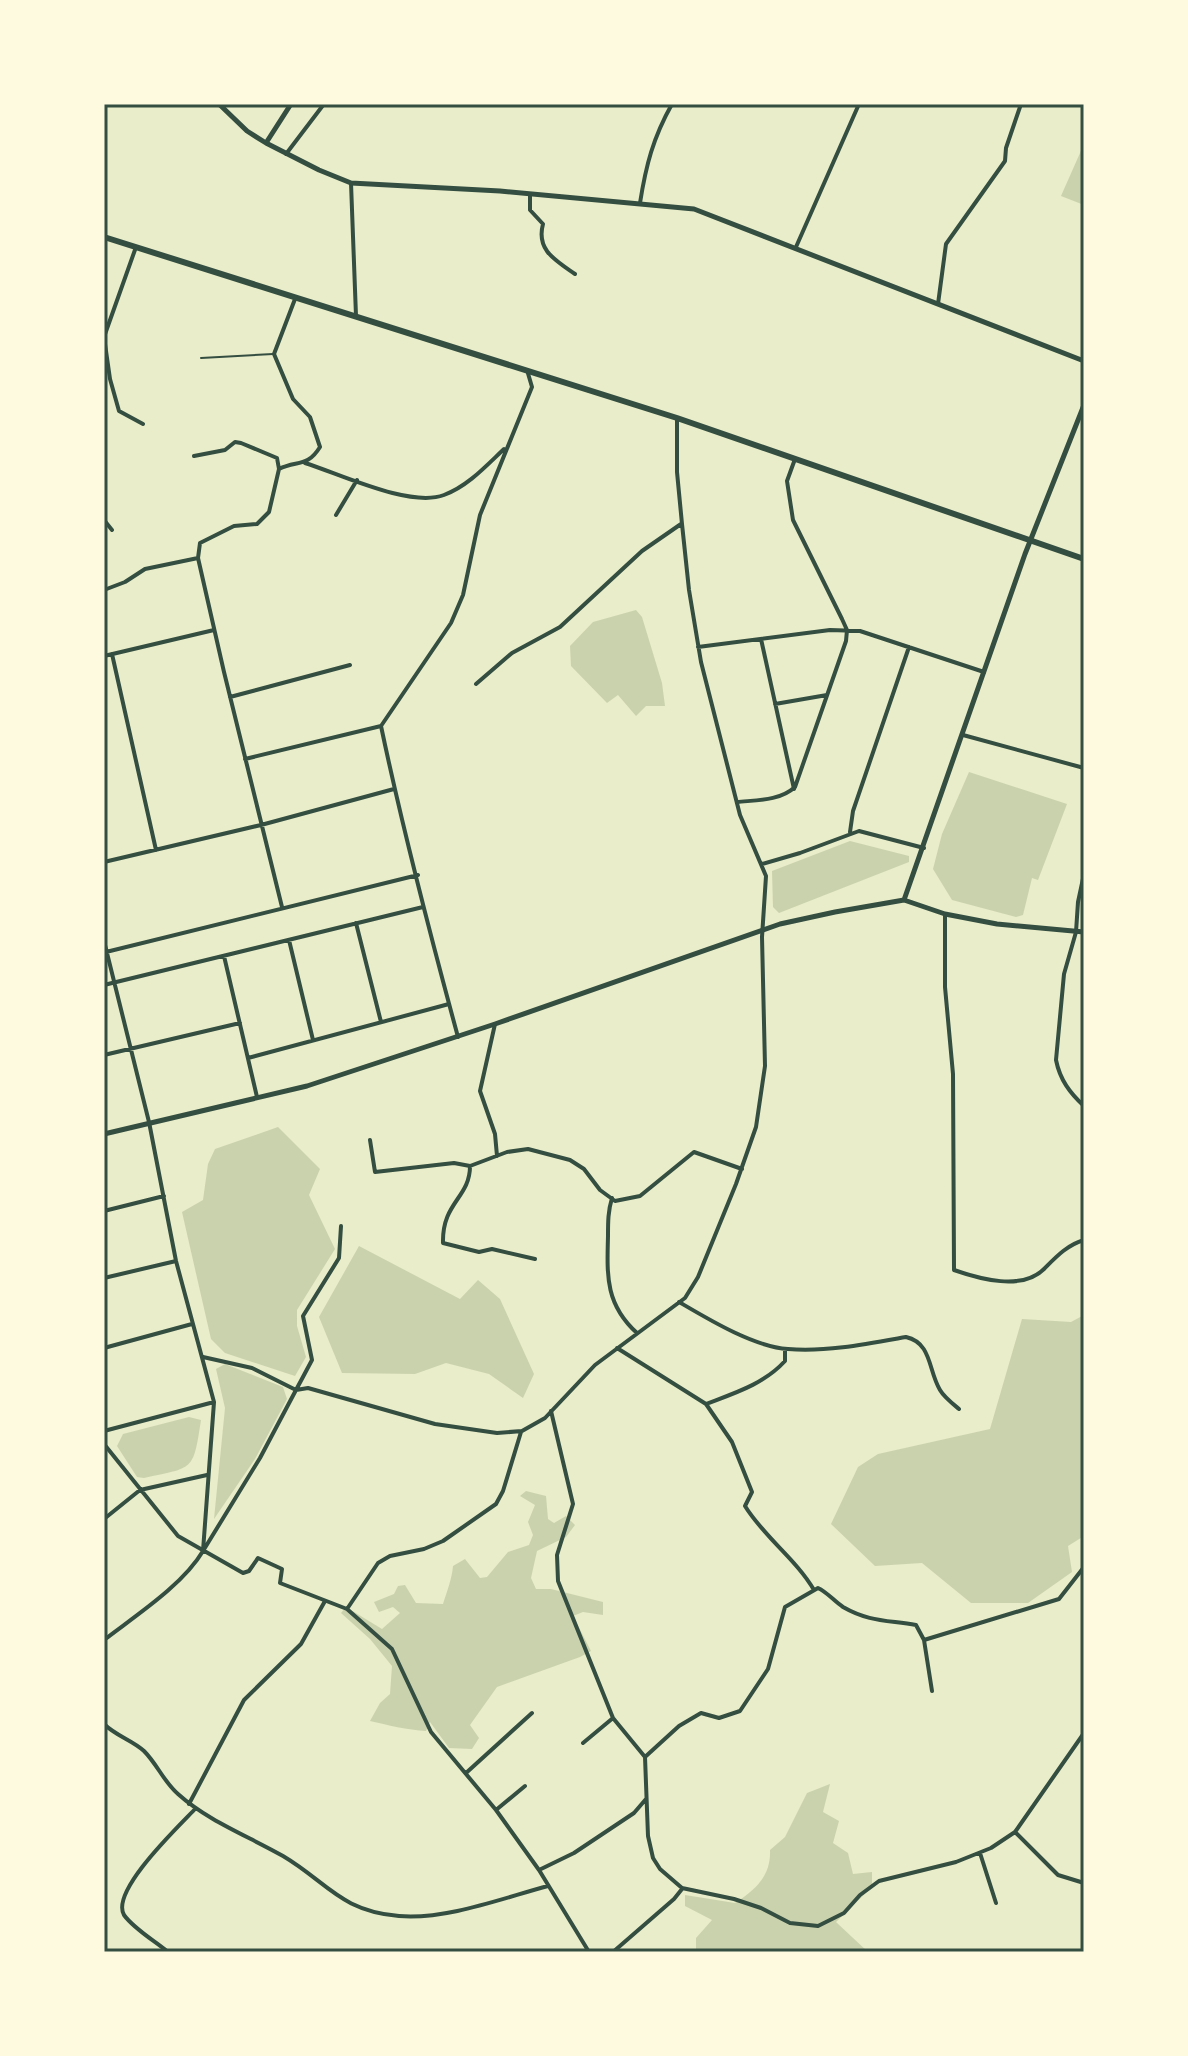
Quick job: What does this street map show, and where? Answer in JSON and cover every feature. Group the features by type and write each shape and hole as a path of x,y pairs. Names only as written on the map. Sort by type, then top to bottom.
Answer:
{"main road":[{"path":"104,237 677,418 1084,559"}],"street":[{"path":"219,104 247,131 266,143 351,183 530,193 694,209 1084,361"},
{"path":"266,143 291,104"},
{"path":"286,154 324,104"},
{"path":"640,203 646,163 656,131 672,104"},
{"path":"796,247 859,104"},
{"path":"938,304 946,244 1005,161 1006,148 1021,104"},
{"path":"351,183 356,318"},
{"path":"530,193 530,210 543,224 540,235 545,252 575,274"},
{"path":"136,247 104,337 107,380 119,411 143,424"},
{"path":"279,469 305,463 320,447 310,417 293,399 274,354 295,299"},
{"path":"245,759 381,726 451,623 463,595 480,515 532,387 526,370"},
{"path":"904,900 1030,540 1084,405"},
{"path":"203,1357 252,1368 296,1390 308,1388 461,1429 497,1433 522,1431 551,1411 595,1365 685,1298 698,1277 756,1127 765,1066 763,931 766,876 737,802 698,647 677,472 677,418"},
{"path":"194,456 225,450 235,442 277,458 279,469 269,512 257,524 234,526 200,543 198,558 282,907"},
{"path":"305,463 422,500 444,495 469,481 507,447"},
{"path":"737,802 777,797 794,789 800,781 846,641 847,630 793,520 787,481 795,458"},
{"path":"336,515 357,480"},
{"path":"104,520 112,530"},
{"path":"476,684 512,653 560,627 642,551 682,524"},
{"path":"104,590 125,582 145,569 198,558"},
{"path":"104,656 214,630"},
{"path":"698,647 860,631 984,672"},
{"path":"761,639 794,789"},
{"path":"850,832 853,811 909,647"},
{"path":"112,654 156,850"},
{"path":"230,697 350,665"},
{"path":"775,704 827,695"},
{"path":"381,726 423,907 458,1037"},
{"path":"963,735 1084,768"},
{"path":"104,862 261,825 394,789"},
{"path":"762,864 863,830 924,848"},
{"path":"1084,874 1076,932 1064,974 1056,1060 1059,1074 1072,1095 1084,1106"},
{"path":"105,952 418,875"},
{"path":"104,1134 307,1086 458,1037 780,924 835,912 904,900 945,914 997,924 1084,932"},
{"path":"104,985 423,907"},
{"path":"945,914 945,987 953,1074 954,1270 987,1280 1025,1281 1042,1272 1067,1248 1084,1240"},
{"path":"356,923 381,1022"},
{"path":"289,940 313,1040"},
{"path":"104,941 149,1122 176,1261 214,1402 203,1551"},
{"path":"224,956 257,1097"},
{"path":"248,1058 449,1004"},
{"path":"104,1055 240,1023"},
{"path":"495,1024 480,1091 495,1134 497,1156"},
{"path":"370,1140 375,1172 454,1163 470,1166 507,1152 528,1149 570,1160 584,1169 600,1190 615,1201 640,1196 694,1152 742,1169"},
{"path":"470,1166 466,1186 446,1214 443,1243 479,1252 492,1249 535,1259"},
{"path":"104,1211 164,1196"},
{"path":"612,1198 608,1213 606,1272 623,1321 637,1333"},
{"path":"104,1640 196,1563 260,1458 312,1360 303,1316 339,1258 341,1226"},
{"path":"104,1278 176,1261"},
{"path":"679,1302 730,1332 785,1349 848,1347 906,1337 915,1339 923,1344 940,1392 959,1409"},
{"path":"104,1348 192,1324"},
{"path":"617,1348 706,1404 732,1442 752,1492 745,1506 814,1590"},
{"path":"706,1404 743,1391 774,1374 785,1361 785,1349"},
{"path":"104,1431 214,1402"},
{"path":"551,1411 573,1504 557,1555 557,1574 613,1718 645,1757 648,1836 653,1858 660,1869 682,1888 734,1899 803,1926 831,1922 879,1881 936,1868 980,1853 1015,1832 1084,1733"},
{"path":"347,1609 378,1563 390,1556 424,1549 443,1541 496,1504 522,1431"},
{"path":"104,1444 173,1532 243,1573 249,1571 258,1558 282,1569 280,1583 347,1609 397,1655 426,1724 496,1810 539,1870 589,1952"},
{"path":"104,1519 140,1490 207,1475"},
{"path":"924,1640 1059,1599 1084,1567"},
{"path":"645,1757 671,1732 701,1713 719,1718 740,1711 768,1669 785,1607 821,1588 842,1606 864,1617 916,1625 924,1640 932,1691"},
{"path":"189,1804 244,1700 301,1644 325,1601"},
{"path":"466,1773 532,1713"},
{"path":"583,1743 613,1718"},
{"path":"104,1724 143,1750 170,1786 189,1804 285,1857 340,1898 378,1913 435,1915 548,1886"},
{"path":"496,1810 525,1786"},
{"path":"539,1870 574,1853 634,1813 647,1798"},
{"path":"168,1952 130,1921 121,1903 134,1877 196,1808"},
{"path":"1015,1832 1058,1875 1084,1883"},
{"path":"980,1853 996,1903"},
{"path":"613,1952 674,1899 682,1888"}],"lane":[{"path":"201,358 274,354"}],"green space":[{"path":"1084,144 1084,205 1061,196"},
{"path":"636,610 642,617 662,683 665,706 646,706 636,716 618,695 607,703 571,666 570,646 593,622"},
{"path":"969,772 1067,804 1038,880 1032,878 1023,915 1016,917 952,900 933,869 942,834"},
{"path":"850,841 909,856 909,862 779,913 773,907 772,871"},
{"path":"278,1127 320,1169 309,1195 335,1249 297,1310 297,1326 306,1357 295,1376 225,1353 211,1339 182,1212 203,1200 208,1164 215,1149"},
{"path":"359,1246 460,1299 478,1280 500,1299 534,1374 523,1398 489,1374 446,1363 415,1374 342,1373 319,1317"},
{"path":"1084,1315 1084,1536 1068,1546 1072,1572 1028,1603 971,1603 922,1563 875,1566 831,1524 858,1467 878,1454 990,1429 1022,1319 1071,1322"},
{"path":"225,1364 283,1387 287,1399 255,1459 214,1519 225,1408 216,1369"},
{"path":"189,1417 201,1420 196,1449 188,1464 173,1472 137,1477 117,1446 123,1434"},
{"path":"526,1491 546,1496 548,1519 554,1523 566,1516 575,1525 566,1537 537,1551 531,1578 536,1589 551,1589 603,1602 603,1615 583,1612 573,1616 591,1651 497,1687 470,1725 479,1738 472,1749 449,1748 430,1722 426,1731 370,1721 380,1703 390,1694 392,1666 370,1639 341,1613 346,1607 382,1629 400,1613 393,1607 379,1612 374,1602 394,1594 398,1586 405,1585 416,1603 443,1604 453,1566 465,1559 480,1578 487,1577 508,1552 529,1545 533,1535 528,1522 535,1505 520,1496"},
{"path":"830,1784 823,1812 839,1821 833,1843 848,1853 853,1874 872,1872 872,1887 836,1922 868,1952 696,1952 696,1938 712,1920 685,1906 685,1895 735,1903 743,1898 765,1875 770,1850 785,1837 807,1793"}]}
